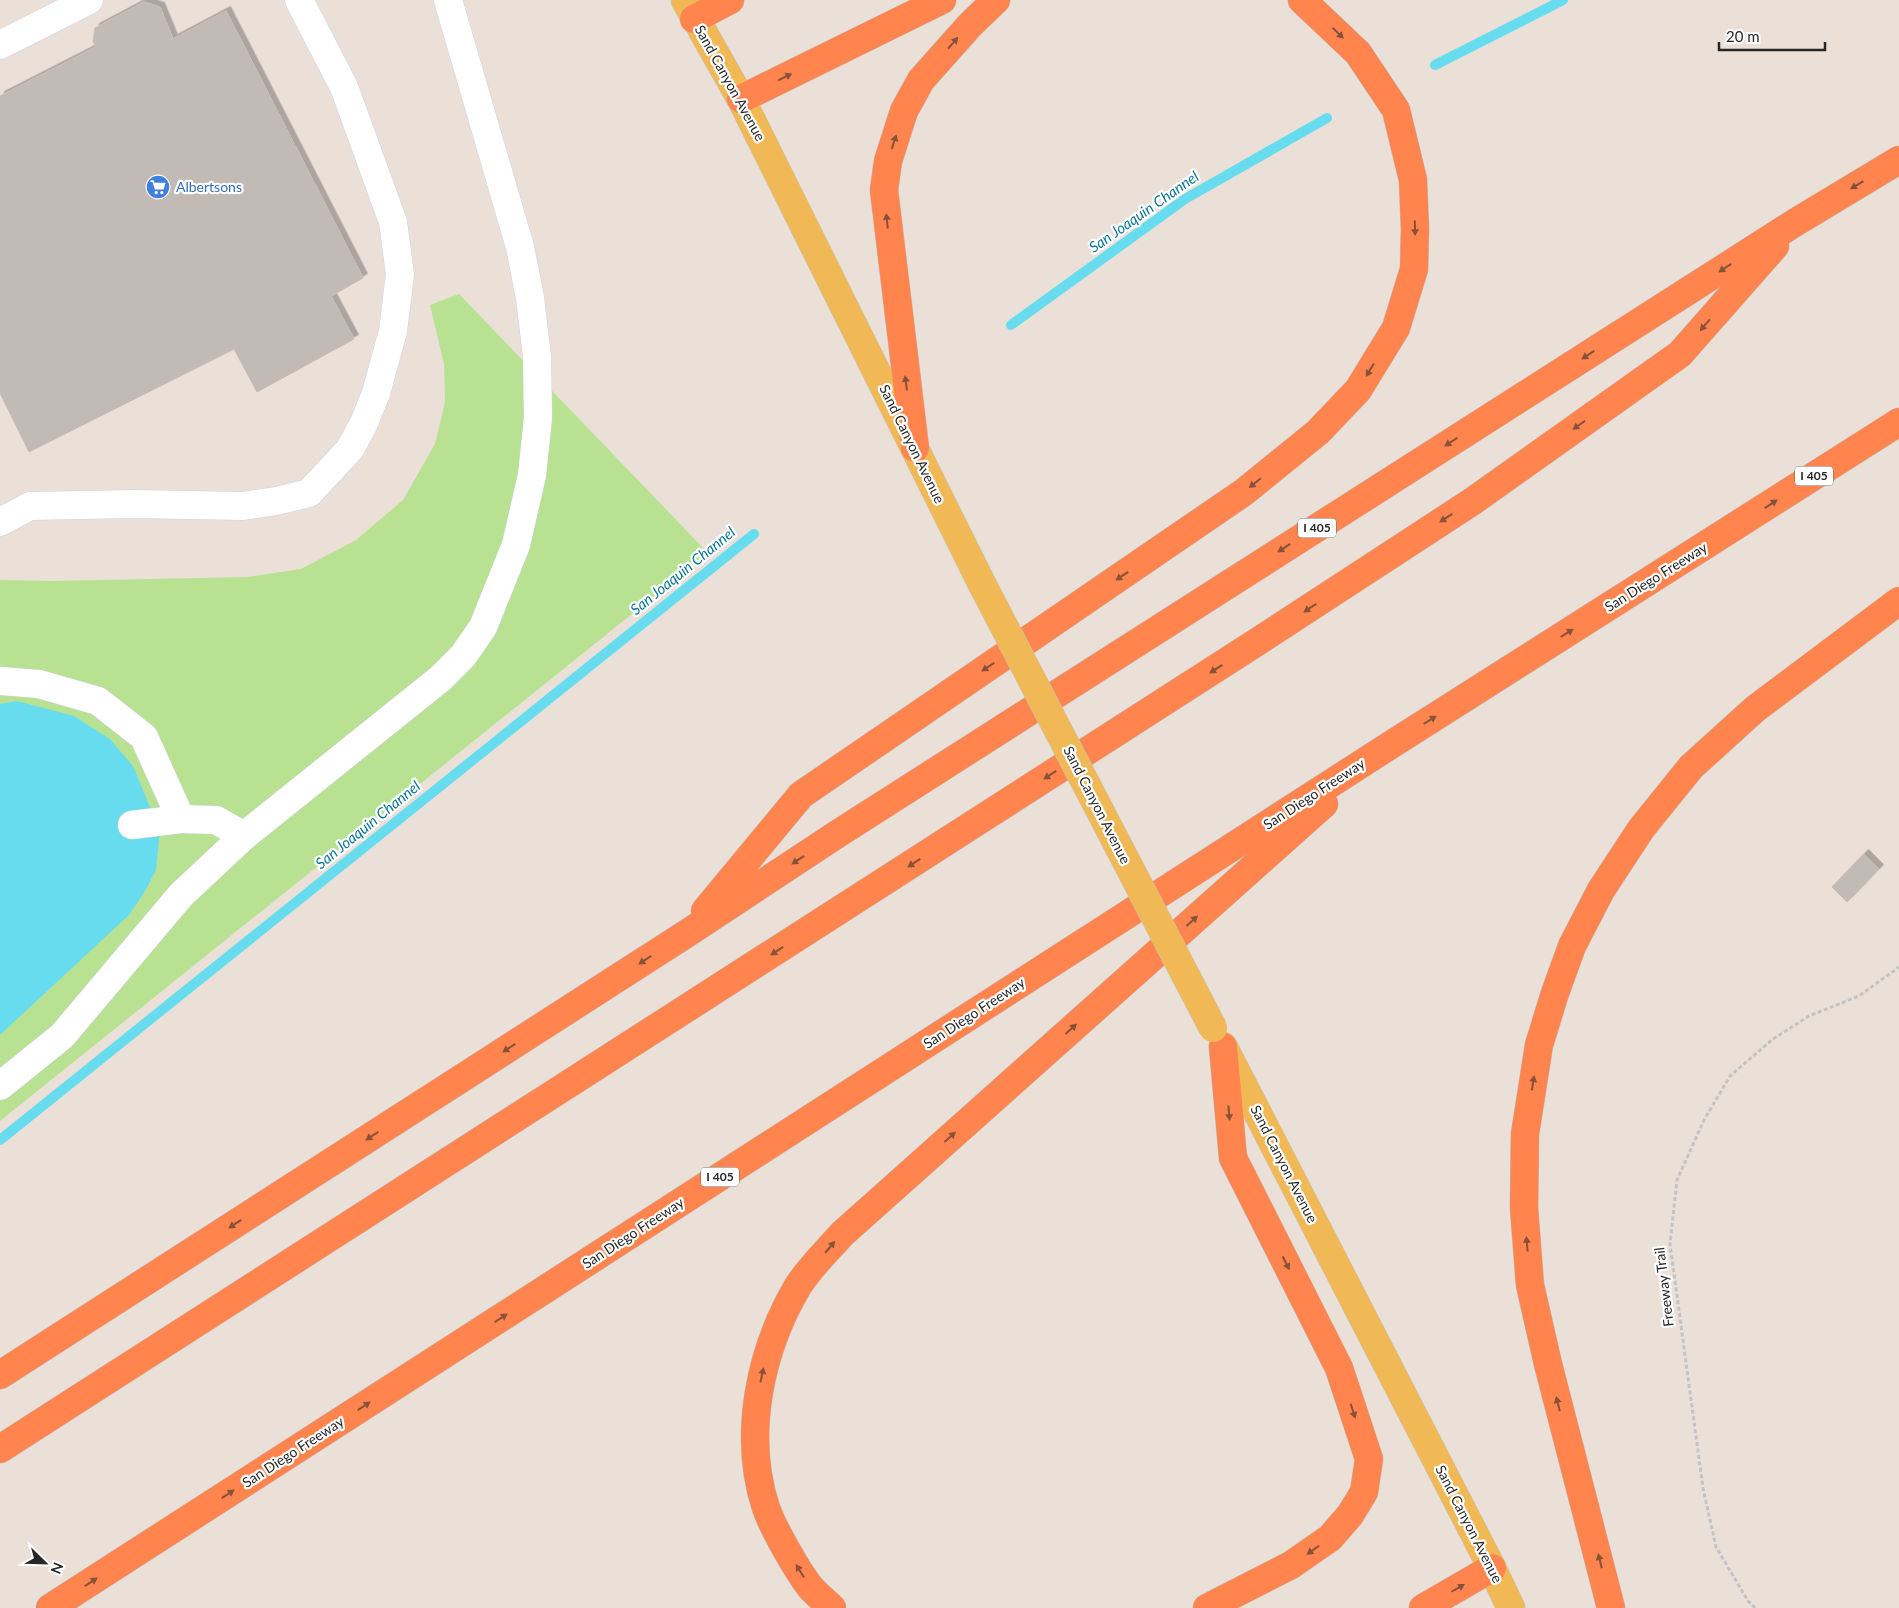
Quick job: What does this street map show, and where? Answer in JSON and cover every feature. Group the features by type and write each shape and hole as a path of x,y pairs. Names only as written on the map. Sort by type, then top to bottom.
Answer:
{"highway":[{"path":"689,9 730,0"},
{"path":"741,99 942,0"},
{"path":"915,448 884,190 888,161 904,111 921,80 970,24 996,0"},
{"path":"686,934 801,796 1244,492 1318,432 1358,390 1396,328 1414,269 1413,180 1396,110 1358,53 1302,0"},
{"name":"I 405","path":"0,1375 686,934 838,833 1796,222 1899,160"},
{"path":"0,1449 1258,642 1473,500 1680,354 1796,222"},
{"name":"San Diego Freeway","path":"50,1608 1389,746 1899,422"},
{"path":"1611,1608 1548,1364 1530,1285 1524,1208 1525,1134 1539,1045 1572,946 1601,890 1641,829 1691,767 1755,709 1899,601"},
{"path":"832,1608 810,1587 786,1549 766,1508 759,1472 754,1423 763,1371 780,1322 799,1285 842,1234 1389,746"},
{"path":"1207,1608 1291,1565 1330,1538 1350,1515 1364,1492 1369,1459 1339,1368 1233,1158 1218,1038"},
{"path":"1423,1608 1492,1568"}],"main road":[{"name":"Sand Canyon Avenue","path":"689,9 741,99 982,584 1511,1608"}],"lane":[{"path":"0,45 89,0"},
{"path":"0,522 30,506 133,504 243,506 276,501 309,493 350,449 364,423 376,393 393,331 400,274 393,222 344,87 299,0"},
{"path":"0,1086 62,1036 181,896 244,836 441,678 463,656 483,627 516,545 532,475 538,418 537,356 532,308 520,247 448,0"},
{"path":"0,682 39,684 98,701 144,737 181,819"},
{"path":"132,824 181,819 216,820 244,836"}],"path":[{"name":"Freeway Trail","path":"1755,1608 1748,1601 1716,1547 1703,1488 1670,1244 1677,1180 1704,1120 1730,1076 1772,1039 1809,1016 1859,996 1899,967"}],"green space":[{"path":"459,294 708,553 0,1121 0,580 53,581 247,577 301,569 356,540 403,500 435,444 445,402 444,364 430,305"}],"water":[{"path":"17,701 74,716 110,739 133,766 160,831 156,870 144,893 129,915 0,1035 0,704"}],"building":[{"name":"Albertsons","path":"144,2 160,7 173,39 226,11 363,278 331,296 354,339 257,392 234,349 29,452 0,393 0,96 96,47 93,41 95,28"},
{"path":"1864,854 1879,869 1847,902 1832,887"}],"waterway":[{"name":"San Joaquin Channel","path":"1435,65 1563,0"},
{"name":"San Joaquin Channel","path":"1011,325 1185,199 1327,118"},
{"name":"San Joaquin Channel","path":"0,1140 754,534"}],"place":[{"name":"Albertsons","path":"158,187"}]}
